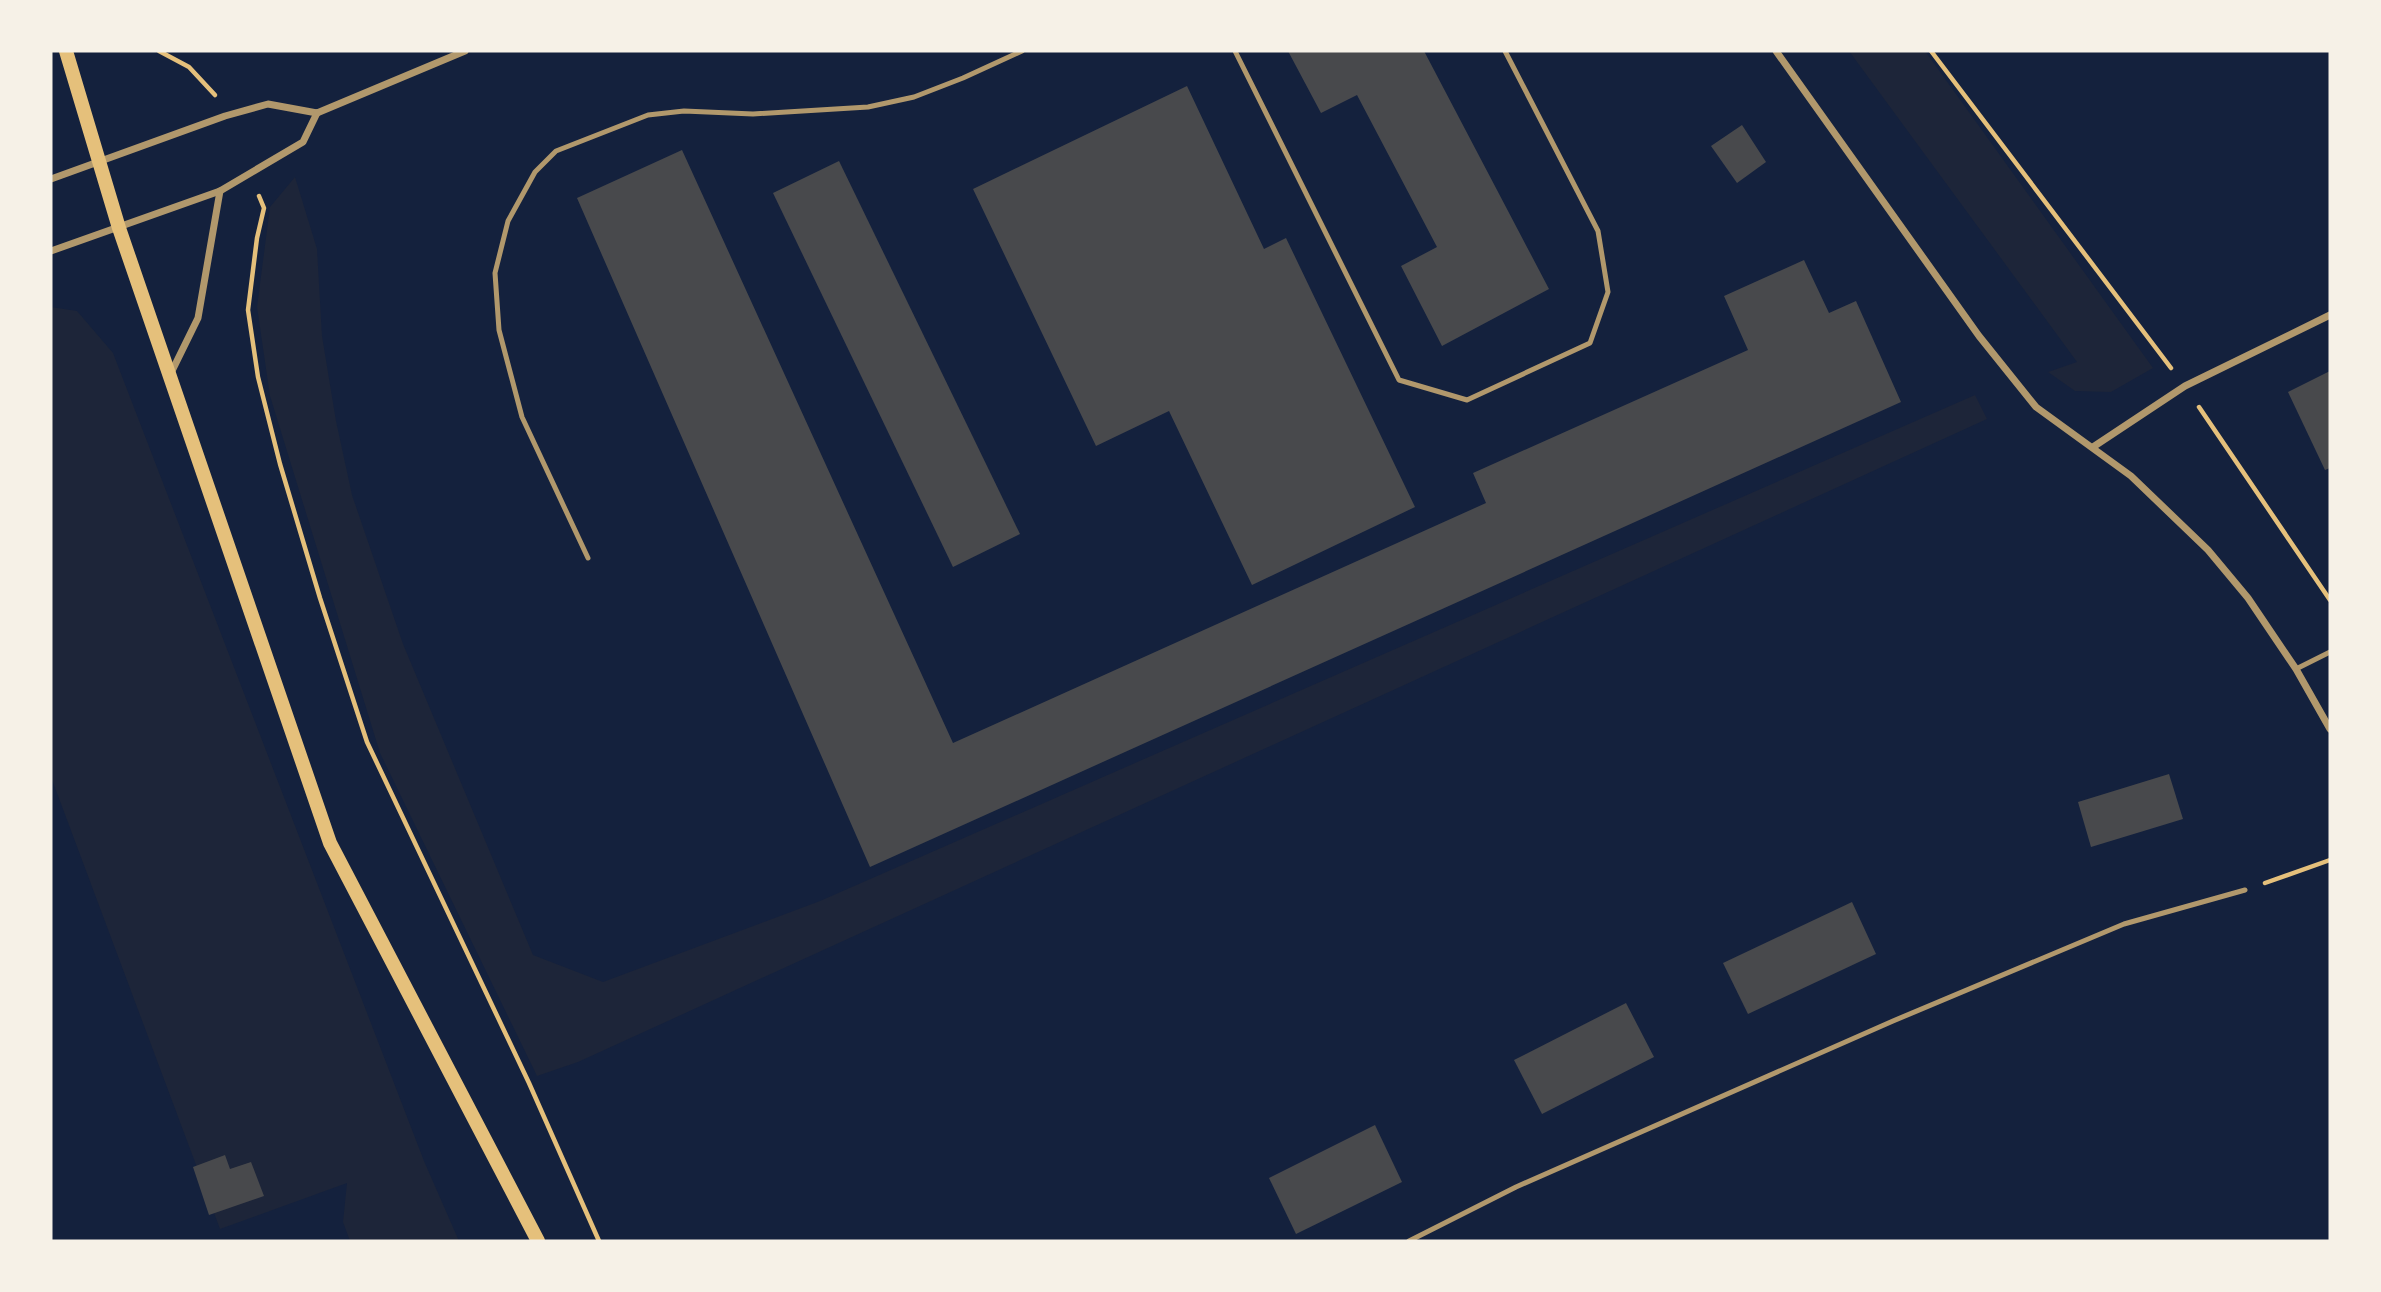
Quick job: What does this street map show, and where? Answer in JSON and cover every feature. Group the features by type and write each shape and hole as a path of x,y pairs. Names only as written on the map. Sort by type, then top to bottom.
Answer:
{"main road":[{"path":"66,51 97,163 330,844 538,1241"}],"street":[{"path":"51,179 225,116 268,104 317,113 465,51"},
{"path":"1776,51 1979,336 2036,407 2131,476 2208,550 2248,598 2296,669 2330,729"},
{"path":"51,251 220,191 303,142 317,113"},
{"path":"170,377 198,318 220,191"},
{"path":"2094,447 2185,386 2330,315"}],"lane":[{"path":"588,558 522,417 499,330 495,273 508,221 534,172 556,151 648,115 684,111 753,114 867,107 914,97 1022,51"},
{"path":"1235,51 1399,380 1466,400 1590,343 1608,292 1598,230 1505,51"},
{"path":"2296,669 2330,652"},
{"path":"1409,1241 1516,1187 2124,924 2245,890"}],"path":[{"path":"159,51 189,67 215,95 225,116"},
{"path":"1931,51 2185,386 2330,600"},
{"path":"250,174 264,208 257,238 248,310 258,377 280,464 324,611 367,741 529,1083 599,1241"},
{"path":"2245,890 2330,860"}],"shaded area":[{"path":"1849,51 1925,51 2153,368 2111,392 2075,391 2048,372 2077,362"},
{"path":"295,177 317,249 322,336 352,495 403,644 533,955 603,982 820,901 1975,395 1987,419 578,1062 537,1076 380,753 270,396 257,307 270,207"},
{"path":"51,307 77,311 113,353 424,1161 459,1241 350,1241 343,1222 347,1183 220,1229 51,777"}],"building":[{"path":"1288,51 1424,51 1549,289 1442,346 1401,266 1437,247 1357,95 1321,113"},
{"path":"1187,86 1264,249 1286,238 1415,507 1252,585 1169,411 1096,446 973,189"},
{"path":"1742,125 1766,162 1737,183 1711,146"},
{"path":"682,150 953,743 1486,503 1473,473 1748,350 1724,296 1804,260 1829,313 1856,301 1901,402 870,867 577,198"},
{"path":"839,161 1020,534 953,567 773,193"},
{"path":"2330,371 2330,468 2325,470 2288,392"},
{"path":"2169,774 2183,819 2091,847 2078,802"},
{"path":"1852,902 1876,954 1748,1014 1723,963"},
{"path":"1626,1003 1654,1057 1542,1114 1514,1060"},
{"path":"1375,1125 1402,1182 1296,1234 1269,1178"},
{"path":"225,1155 230,1169 251,1162 264,1196 209,1215 193,1167"}]}
